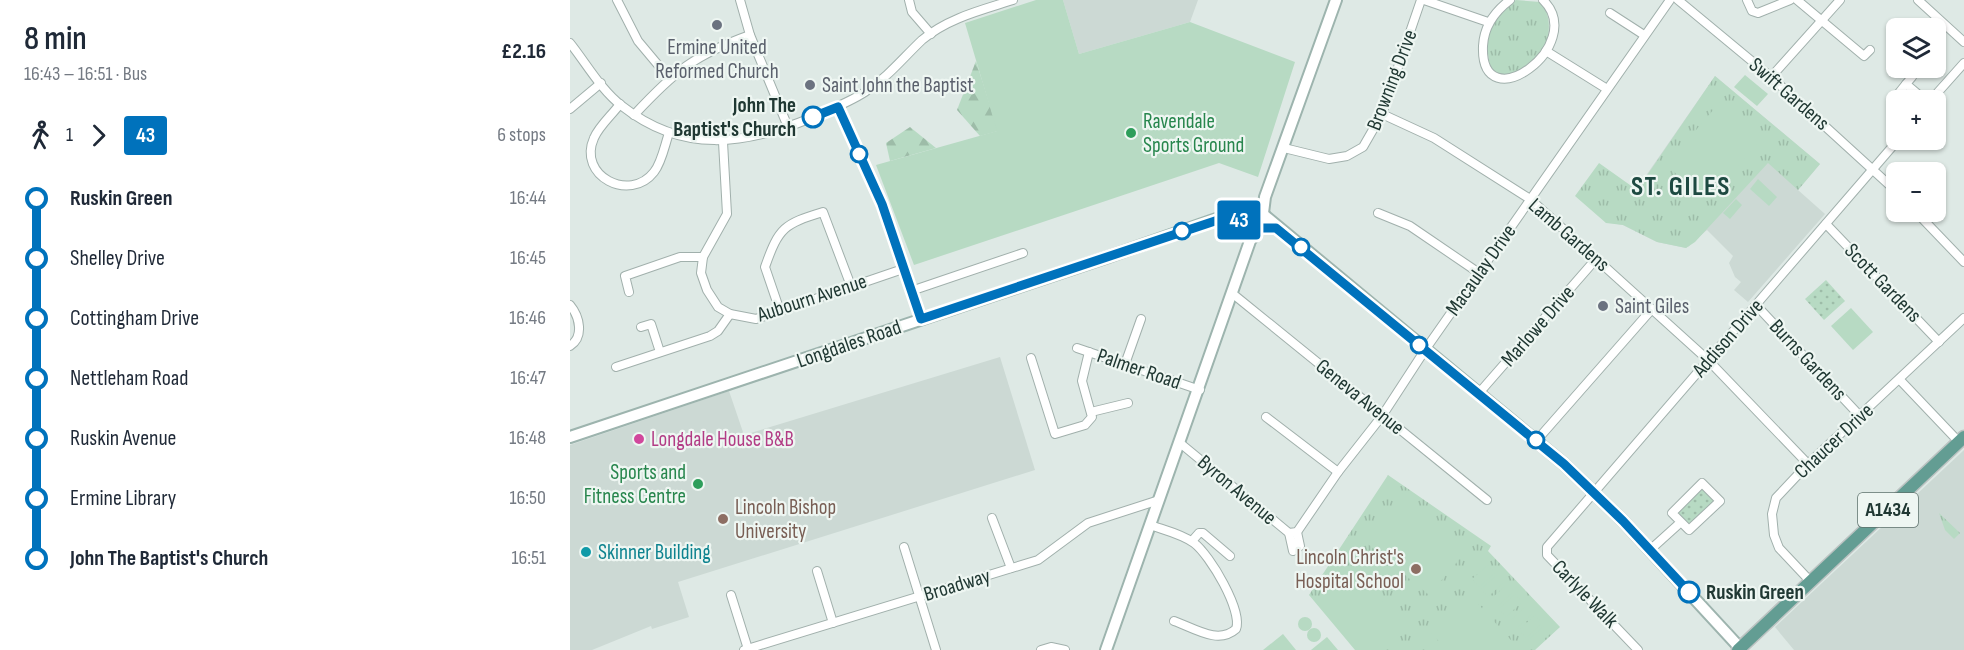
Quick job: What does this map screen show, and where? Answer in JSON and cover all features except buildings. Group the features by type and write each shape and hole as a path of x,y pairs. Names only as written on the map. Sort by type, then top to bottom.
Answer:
{"main road":[{"path":"1106,650 1200,390 1250,241 1261,220 1265,197 1336,0"},
{"path":"1250,241 1246,224 1249,209 1265,197"},
{"path":"1249,209 1258,209 1261,220 1276,228 1537,441 1593,492 1650,550 1739,649"},
{"name":"Longdales Road","path":"570,437 1249,209"},
{"path":"1230,216 1252,228 1261,220"},
{"name":"A1434","path":"1739,649 1961,440"}],"street":[{"path":"617,0 638,41 669,78"},
{"path":"740,0 750,35 788,128"},
{"path":"909,0 912,12 931,34"},
{"path":"570,42 601,83 620,104 634,115 669,133 723,142 759,137 788,128 838,107 880,81 931,34 989,3 1013,0"},
{"path":"1423,0 1488,22"},
{"name":"Browning Drive","path":"1284,148 1320,158 1347,156 1369,141 1382,114 1423,0"},
{"path":"1510,0 1488,22 1483,42 1485,64 1489,72 1498,78 1507,80 1522,75 1534,67 1546,51 1550,40 1552,20 1548,5 1543,0"},
{"name":"Macaulay Drive","path":"1293,532 1382,416 1425,350 1670,0"},
{"name":"Swift Gardens","path":"1678,0 1772,78 1886,181"},
{"path":"1747,0 1752,11 1758,13 1790,0"},
{"path":"1797,0 1864,57"},
{"path":"1772,78 1840,0"},
{"path":"1918,0 1964,42"},
{"path":"1610,13 1644,35"},
{"path":"1611,27 1617,18"},
{"path":"634,115 669,78 691,60 750,35"},
{"path":"1546,51 1606,89"},
{"path":"1940,90 1964,63"},
{"path":"1902,90 1911,78"},
{"path":"570,109 601,83"},
{"path":"1906,84 1913,90"},
{"path":"620,104 594,137 591,154 595,170 606,181 619,186 640,183 655,171 669,133"},
{"path":"838,107 882,204 921,319"},
{"name":"Lamb Gardens","path":"1382,114 1434,138 1530,199 1708,360 1808,464"},
{"path":"629,292 625,276 680,257 703,257 727,214 723,142"},
{"name":"Addison Drive","path":"1556,536 1890,150"},
{"path":"780,311 765,267 783,229 790,222 823,212 851,286"},
{"path":"1378,213 1410,226 1479,273"},
{"path":"1926,222 1964,262"},
{"name":"Scott Gardens","path":"1826,224 1939,342"},
{"path":"911,291 1023,253"},
{"name":"Aubourn Avenue","path":"703,257 701,273 707,290 718,307 730,314 754,319 903,269"},
{"name":"Marlowe Drive","path":"1479,393 1596,259"},
{"name":"Geneva Avenue","path":"1233,294 1486,500"},
{"path":"570,305 580,333 577,341 570,346"},
{"name":"Burns Gardens","path":"1756,305 1860,416"},
{"path":"1537,441 1652,309"},
{"path":"616,367 710,336 718,331 730,314"},
{"name":"Chaucer Drive","path":"1811,582 1779,548 1774,535 1772,514 1781,491 1964,318"},
{"path":"1125,364 1140,319"},
{"path":"641,327 651,324 660,352"},
{"name":"Palmer Road","path":"1077,348 1200,390"},
{"path":"1031,358 1055,434 1085,424 1092,417 1082,381 1089,352"},
{"path":"1900,380 1961,440"},
{"path":"1091,412 1128,403"},
{"path":"1266,417 1338,472"},
{"name":"Byron Avenue","path":"1180,443 1293,532"},
{"path":"1702,483 1720,501 1689,530 1681,522 1672,513 1702,483"},
{"name":"Broadway","path":"746,649 1038,560 1088,523 1159,500"},
{"path":"992,518 1011,568"},
{"path":"1650,550 1681,522"},
{"path":"1150,525 1192,541 1213,566 1237,612 1238,623 1236,629 1224,637 1216,637 1180,621"},
{"path":"1192,541 1199,533 1203,533 1230,555"},
{"name":"Carlyle Walk","path":"1556,536 1546,547 1547,555 1585,592 1638,650"},
{"path":"904,547 936,650"},
{"path":"817,571 833,623"},
{"path":"731,595 746,649"},
{"path":"1041,650 1051,647 1065,650"}],"shaded area":[{"path":"1063,0 1198,0 1190,22 1079,54"},
{"path":"1715,76 1820,164 1798,190 1825,214 1748,302 1734,290 1741,282 1735,277 1729,263 1733,256 1707,230 1686,248 1657,242 1623,225 1605,222 1636,190"},
{"name":"Lincoln Bishop University","path":"1000,357 1035,470 678,582 689,617 652,629 651,626 592,650 570,650 570,445 729,391 744,435"},
{"path":"1964,450 1964,650 1794,650 1775,627"}],"green space":[{"name":"Ravendale Sports Ground","path":"1036,0 1063,0 1079,54 1190,22 1295,62 1258,177 1219,163 914,265 876,165 997,131 965,23"},
{"path":"1516,0 1540,2 1548,17 1548,35 1542,52 1531,65 1505,77 1491,69 1488,39 1494,20 1507,5"},
{"path":"976,61 998,131 980,136 957,110"},
{"path":"1745,75 1768,94 1757,106 1734,87"},
{"path":"1715,76 1820,164 1798,190 1768,163 1695,242 1686,248 1657,242 1623,225 1606,223 1575,196 1599,163 1637,190"},
{"path":"1720,102 1762,138 1708,201 1666,165"},
{"path":"910,127 936,148 890,161 886,143"},
{"path":"1758,179 1777,197 1769,206 1750,189"},
{"path":"1736,199 1742,205 1730,219 1723,213"},
{"path":"1254,211 1259,213 1261,218 1259,223 1254,225 1249,223 1247,218 1249,213"},
{"path":"1826,280 1845,301 1824,320 1805,299"},
{"path":"1851,308 1873,332 1853,350 1831,326"},
{"name":"Lincoln Christ's Hospital School","path":"1388,475 1491,546 1488,551 1560,627 1535,650 1355,650 1309,595"},
{"path":"1702,483 1720,501 1689,530 1672,513"},
{"path":"1403,493 1468,549 1429,595 1363,540"},
{"path":"1939,513 1960,533 1954,539 1945,530"},
{"path":"1488,565 1495,573 1479,587 1472,579"},
{"path":"1350,567 1400,620 1367,650 1362,650 1315,601"},
{"path":"1497,575 1504,582 1488,597 1481,589"},
{"path":"1506,585 1513,592 1497,607 1490,600"},
{"path":"1515,594 1522,602 1506,617 1499,609"},
{"path":"1471,596 1520,650 1447,650 1431,633"},
{"path":"1526,606 1533,613 1517,628 1510,621"},
{"path":"1535,615 1542,623 1526,638 1519,630"},
{"path":"1305,617 1310,619 1312,624 1310,629 1305,631 1300,629 1298,624 1300,619"},
{"path":"1544,626 1551,633 1535,647 1528,640"},
{"path":"1314,628 1319,630 1321,635 1319,640 1314,642 1309,640 1307,635 1309,630"},
{"path":"1283,634 1296,650 1263,650"},
{"path":"1327,637 1338,650 1311,650"}],"bus line":[{"name":"43","path":"813,117 838,107 882,204 921,319 1230,216 1251,228 1260,226 1276,228 1564,464 1623,521 1689,592"}],"place":[{"name":"Ermine United Reformed Church","path":"717,25"},
{"name":"Saint John the Baptist","path":"810,85"},
{"name":"John The Baptist's Church","path":"813,117"},
{"name":"Ravendale Sports Ground","path":"1131,133"},
{"name":"Saint Giles","path":"1603,306"},
{"name":"Longdale House B&B","path":"639,439"},
{"name":"Sports and Fitness Centre","path":"698,484"},
{"name":"Lincoln Bishop University","path":"723,519"},
{"name":"Skinner Building","path":"586,552"},
{"name":"Lincoln Christ's Hospital School","path":"1416,569"},
{"name":"Ruskin Green","path":"1689,592"}],"district":[{"name":"ST. GILES","path":"1681,187"}]}
